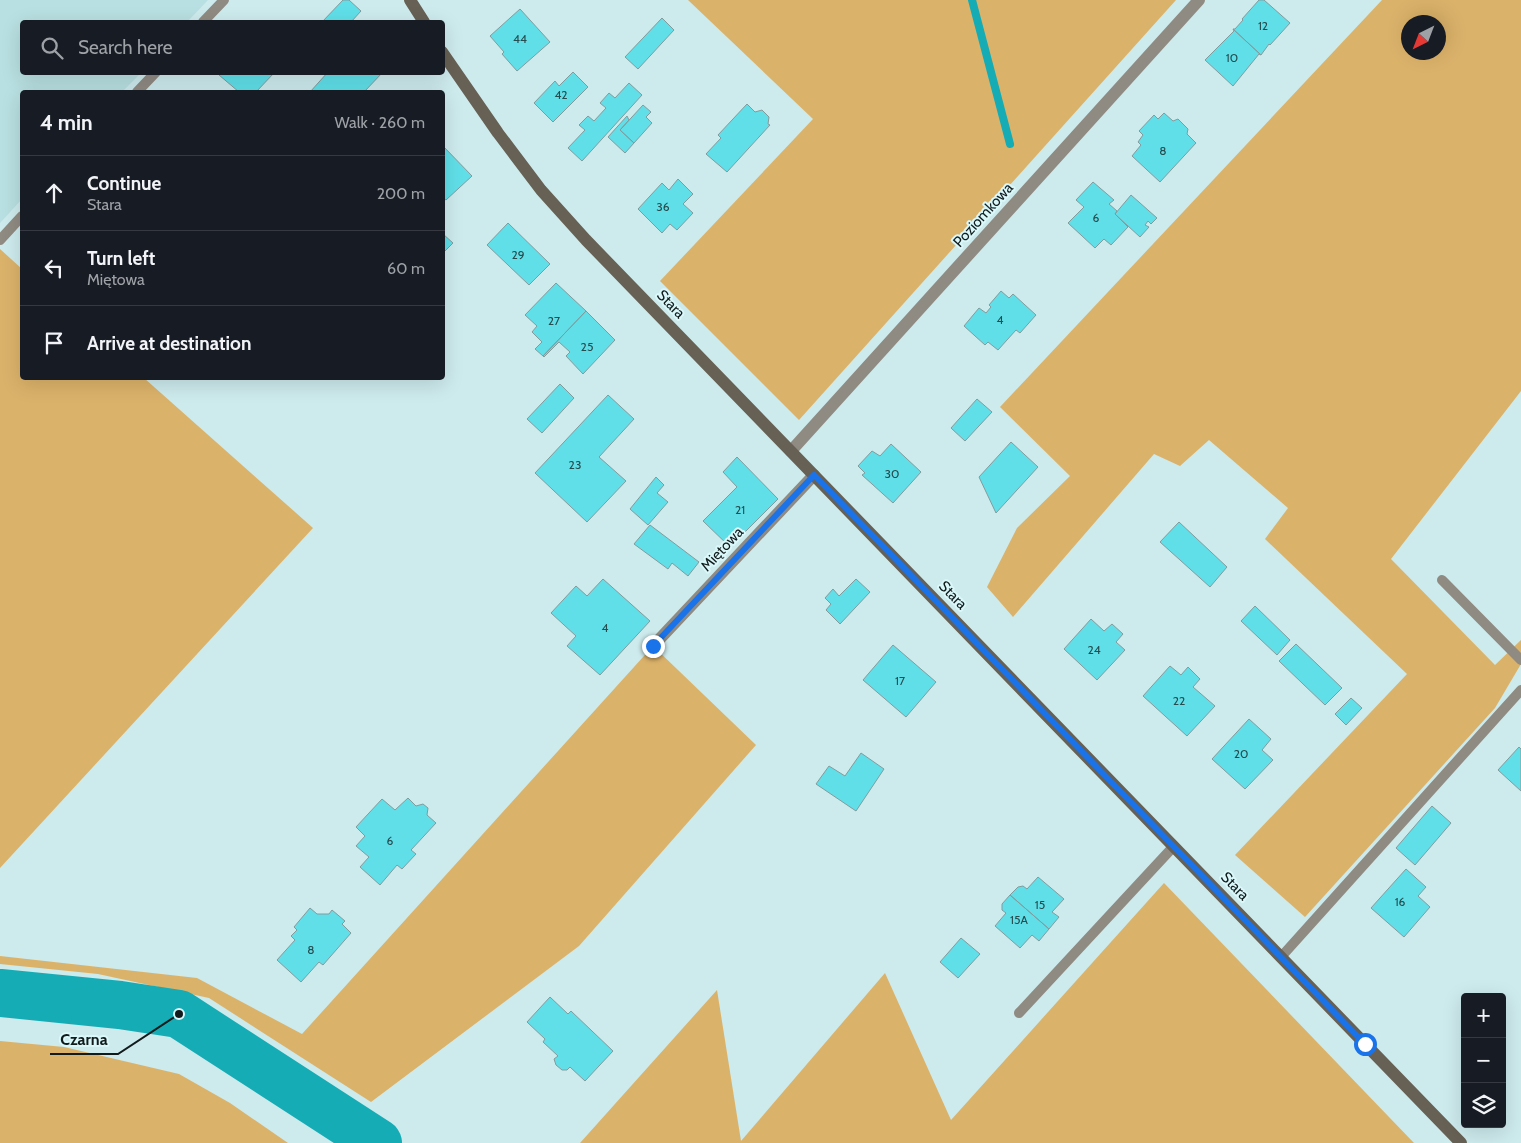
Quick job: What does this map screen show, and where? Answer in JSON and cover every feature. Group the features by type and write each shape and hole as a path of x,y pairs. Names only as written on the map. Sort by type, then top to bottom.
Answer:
{"street":[{"path":"410,0 423,20"},
{"name":"Poziomkowa","path":"791,451 1199,0"},
{"name":"Stara","path":"445,56 498,133 541,190 586,240 1461,1143"},
{"name":"Miętowa","path":"653,646 814,475"}],"lane":[{"path":"205,20 224,0"},
{"path":"140,90 153,75"},
{"path":"0,240 20,218"},
{"path":"1442,580 1521,660"},
{"path":"1281,957 1521,690"},
{"path":"1019,1014 1174,846"}],"shaded area":[{"path":"0,0 208,0 189,20 20,20 20,75 139,75 124,90 20,90 20,201 0,223"},
{"path":"688,0 1176,0 799,420 660,281 813,119"},
{"path":"1382,0 1521,0 1521,391 1391,559 1495,665 1521,640 1521,664 1495,708 1305,917 1235,855 1407,674 1265,539 1288,508 1209,440 1180,466 1154,454 1013,617 987,587 1017,528 1070,476 1000,407"},
{"path":"0,249 20,267 20,380 146,380 313,528 0,868"},
{"path":"653,646 756,745 579,946 371,1102 209,998 98,974 0,964 0,956 197,978 302,1034"},
{"path":"1164,883 1414,1143 580,1143 717,990 741,1141 885,973 951,1120"},
{"path":"0,1041 64,1047 179,1074 230,1103 288,1143 0,1143"}],"building":[{"path":"343,0 349,0 361,11 353,20 324,20"},
{"path":"1259,0 1264,0 1290,23 1261,55 1233,29"},
{"path":"520,9 550,42 517,71 490,36"},
{"path":"662,18 674,30 638,69 625,57"},
{"path":"1233,29 1261,55 1259,54 1233,86 1205,60 1234,31"},
{"path":"573,72 588,87 553,122 534,103 555,81 559,86"},
{"path":"219,75 272,75 258,90 237,90"},
{"path":"325,75 380,75 366,90 312,90"},
{"path":"629,83 642,95 582,161 568,148 585,130 579,125 588,116 594,121 606,108 600,103 609,93 615,98"},
{"path":"747,104 755,112 762,110 769,117 768,124 770,125 727,172 706,154 721,138 718,135"},
{"path":"643,105 651,112 646,117 652,123 634,143 620,130"},
{"path":"1164,113 1173,121 1178,119 1188,129 1187,134 1196,143 1160,182 1132,156 1141,145 1138,142 1143,135 1139,131 1154,115 1158,119"},
{"path":"627,116 629,120 620,130 634,143 625,153 608,137"},
{"path":"445,148 472,176 445,199"},
{"path":"678,179 693,194 683,204 693,213 677,230 670,224 662,233 638,209 662,183 669,190"},
{"path":"1093,182 1114,200 1109,204 1117,211 1115,214 1128,227 1111,245 1104,239 1095,248 1068,223 1084,207 1076,200"},
{"path":"1131,195 1157,218 1151,224 1148,221 1145,225 1149,227 1140,237 1115,214"},
{"path":"508,223 550,264 529,285 487,245"},
{"path":"445,236 453,243 445,251"},
{"path":"556,283 586,311 543,356 535,349 542,342 532,332 537,326 525,315"},
{"path":"1001,291 1009,298 1013,294 1036,315 1020,333 1016,330 998,350 988,342 985,345 964,326 979,308 986,313 991,307 989,305"},
{"path":"586,311 615,340 583,374 566,356 570,352 559,342 543,356"},
{"path":"560,384 574,398 542,433 527,419"},
{"path":"608,395 634,419 599,457 626,481 587,522 535,473"},
{"path":"977,399 992,412 965,441 951,428"},
{"path":"1011,442 1038,467 996,513 979,477"},
{"path":"891,444 921,472 893,503 862,475 865,473 858,466 872,451 880,456"},
{"path":"737,457 778,499 730,547 703,521 737,487 723,472"},
{"path":"656,477 664,485 657,493 668,502 648,525 630,509"},
{"path":"1179,522 1227,567 1210,587 1160,542"},
{"path":"650,525 699,562 688,576 672,563 668,569 634,544"},
{"path":"603,579 650,621 600,675 567,646 576,636 551,613 576,586 587,596"},
{"path":"856,579 870,592 840,624 826,610 831,604 825,598 833,589 839,596"},
{"path":"1255,606 1290,640 1277,655 1241,621"},
{"path":"1091,619 1104,631 1112,624 1123,634 1116,642 1125,650 1097,680 1064,649"},
{"path":"1296,644 1342,688 1325,705 1279,661"},
{"path":"893,645 936,682 906,717 863,680"},
{"path":"1170,666 1181,675 1188,667 1200,679 1193,687 1215,706 1187,736 1143,696"},
{"path":"1351,698 1362,708 1346,725 1335,714"},
{"path":"1249,719 1271,739 1262,750 1273,760 1245,789 1212,759"},
{"path":"1519,747 1521,749 1521,791 1498,770"},
{"path":"861,753 884,769 856,811 816,784 829,766 845,776"},
{"path":"408,798 416,806 423,804 428,808 427,815 436,823 411,850 416,854 402,869 397,865 380,885 360,867 369,857 356,846 365,836 356,827 382,799 395,810"},
{"path":"1432,806 1451,823 1415,865 1396,848"},
{"path":"1406,869 1426,887 1418,896 1430,907 1404,937 1371,908"},
{"path":"1038,877 1064,899 1052,912 1059,917 1049,929 1010,895 1018,887 1023,886 1027,889"},
{"path":"1010,895 1049,929 1039,941 1032,935 1020,948 995,926 1006,913 1002,910 1002,904"},
{"path":"310,908 317,914 329,914 332,910 345,921 342,924 351,933 323,965 319,962 301,982 277,960 295,940 291,936 297,930 294,927"},
{"path":"961,938 980,954 958,978 940,962"},
{"path":"550,997 568,1014 571,1011 613,1051 585,1081 570,1067 567,1070 562,1070 556,1065 554,1059 558,1056 543,1042 545,1039 527,1022"}],"waterway":[{"path":"972,0 1010,144"},
{"path":"0,993 120,1005 179,1014 378,1143"}],"place":[{"name":"Czarna","path":"179,1014"}],"route":[{"path":"653,646 814,475 1365,1044"}]}
